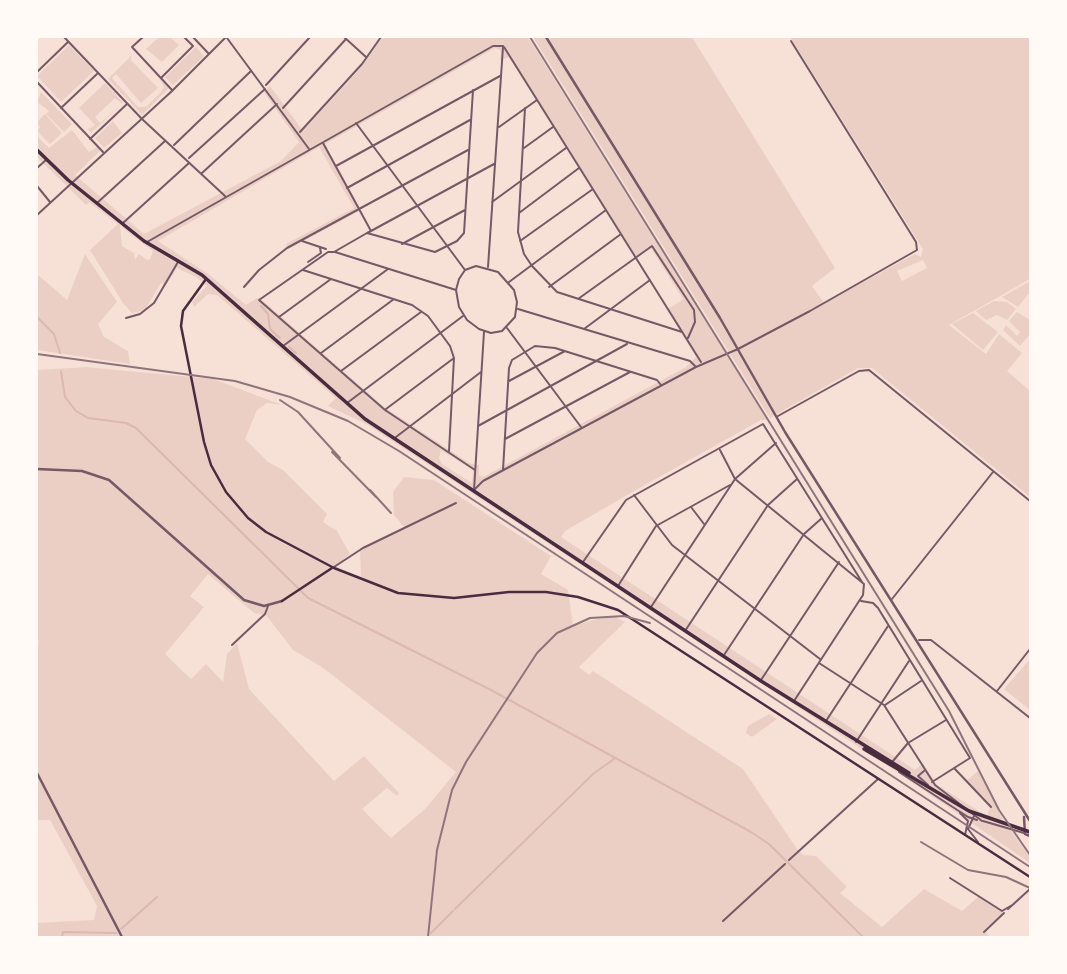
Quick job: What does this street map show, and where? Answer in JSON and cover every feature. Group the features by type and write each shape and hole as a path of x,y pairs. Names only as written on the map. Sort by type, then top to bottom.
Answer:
{"main road":[{"path":"37,150 72,183 146,243 206,279 346,404 394,439 893,765"},
{"path":"206,279 181,318 192,388 207,453 226,492 248,518 266,532 334,568 383,588 414,596 454,598 509,592 546,592 610,607 631,617 1030,877"},
{"path":"325,563 328,571"},
{"path":"282,601 334,568"},
{"path":"858,743 976,814 1029,834"},
{"path":"935,815 965,835"}],"street":[{"path":"64,37 142,119 226,197"},
{"path":"143,37 132,47 172,91"},
{"path":"161,78 193,46 184,37"},
{"path":"193,37 210,55"},
{"path":"37,215 172,91 226,37 278,103 309,149"},
{"path":"123,223 265,87 310,37"},
{"path":"299,133 367,57 381,37"},
{"path":"546,37 1023,814 1029,824 1029,834 971,819 893,765 908,743 947,719"},
{"path":"282,109 345,38 367,57"},
{"path":"37,72 68,41"},
{"path":"474,491 483,481 695,367 738,349 917,250 916,242 791,41"},
{"path":"146,243 493,46 503,46"},
{"path":"503,46 702,364"},
{"path":"488,267 503,46"},
{"path":"173,146 252,70"},
{"path":"61,108 98,73"},
{"path":"335,166 501,75"},
{"path":"37,82 103,153"},
{"path":"366,233 430,253 448,247 464,233 473,90"},
{"path":"497,129 538,99"},
{"path":"202,173 278,103"},
{"path":"90,139 128,104"},
{"path":"525,108 519,242 532,266 549,287 577,299 683,332"},
{"path":"347,188 471,119"},
{"path":"356,123 465,270"},
{"path":"523,149 554,126"},
{"path":"97,203 166,140"},
{"path":"322,142 370,231"},
{"path":"492,202 567,147"},
{"path":"244,287 259,270 301,240 469,150"},
{"path":"37,169 46,160"},
{"path":"334,252 495,164"},
{"path":"519,213 580,168"},
{"path":"249,176 253,182"},
{"path":"37,186 51,203"},
{"path":"519,242 593,188"},
{"path":"400,245 466,210"},
{"path":"509,282 607,210"},
{"path":"549,287 622,233"},
{"path":"156,236 156,248"},
{"path":"301,240 326,249"},
{"path":"308,262 321,253 319,247"},
{"path":"577,299 648,247 653,247 693,308 695,322 687,339"},
{"path":"456,290 328,252 259,300 385,410 475,470"},
{"path":"126,318 140,314 154,303 178,261"},
{"path":"476,266 488,267 509,282 517,308 507,328 497,332 484,331 464,316 456,290 465,270 476,266"},
{"path":"302,269 422,311 441,332 454,358 449,452"},
{"path":"282,347 388,269"},
{"path":"279,318 331,279"},
{"path":"583,329 651,279"},
{"path":"320,354 394,299"},
{"path":"517,308 690,361 695,367"},
{"path":"341,372 422,311"},
{"path":"346,404 464,316"},
{"path":"507,328 581,428"},
{"path":"474,491 484,331"},
{"path":"478,426 598,362 627,343"},
{"path":"503,471 508,382 512,360 525,352 545,346 657,380 662,385"},
{"path":"508,382 565,351"},
{"path":"385,410 454,358"},
{"path":"777,417 866,370 1030,500"},
{"path":"394,439 482,372"},
{"path":"504,440 631,372"},
{"path":"582,563 618,509 634,495 763,424 862,582 865,591 793,702"},
{"path":"651,608 735,479 776,443"},
{"path":"719,449 735,479 862,582"},
{"path":"37,469 82,471 109,480 243,600 268,606 282,601"},
{"path":"890,601 994,471"},
{"path":"475,477 483,481"},
{"path":"685,631 768,505 798,478"},
{"path":"617,586 656,526 731,485"},
{"path":"634,495 672,545 790,638 821,659"},
{"path":"334,568 363,548 456,503"},
{"path":"691,507 705,525"},
{"path":"723,656 804,534 822,517"},
{"path":"761,681 839,562"},
{"path":"859,601 875,604 970,758 930,784"},
{"path":"232,645 267,612 268,606"},
{"path":"825,723 889,625"},
{"path":"916,641 930,639 1030,718"},
{"path":"997,692 1030,649"},
{"path":"858,743 910,660"},
{"path":"819,663 883,704 926,772 930,784"},
{"path":"883,704 923,680"},
{"path":"891,689 899,696"},
{"path":"922,766 919,777 967,807 971,819 965,835"},
{"path":"954,768 991,807"},
{"path":"920,771 926,772"},
{"path":"37,773 122,937"},
{"path":"789,860 878,778"},
{"path":"1023,814 1029,824"},
{"path":"971,819 982,821"},
{"path":"955,827 966,828 980,844"},
{"path":"723,921 785,864"},
{"path":"950,878 1002,911 1014,904"},
{"path":"985,932 1030,889"}],"shaded area":[{"path":"159,37 170,37 179,45 162,62 146,49"},
{"path":"383,37 528,37 767,420 761,420 629,494 565,531 561,537 915,770 923,763 937,785 987,816 990,807 966,781 978,771 1003,820 1030,857 1030,863 903,776 368,425 328,406 336,398 217,295 208,294 194,307 192,302 207,286 196,277 177,268 166,285 161,283 145,310 132,313 90,250 118,224 89,202 86,205 37,157 37,136 49,148 72,130 89,152 97,147 100,151 75,175 144,234 281,161 299,142 264,92 270,86 303,131 358,71","holes":["495,48 501,51 500,60 509,57 636,258 651,248 683,299 667,310 696,357 686,367 483,477 479,475 479,465 469,463 384,407 262,300 257,298 246,305 207,273 158,241 319,147 354,208 286,244 289,249 361,210 325,144","120,226 153,251 150,259 147,260 139,254 135,260 134,253 122,246","441,450 473,470 472,483 442,464 439,458"]},
{"path":"533,37 692,37 835,268 812,286 824,303 915,254 921,257 923,249 790,37 1030,37 1030,279 949,325 986,354 999,334 1022,353 1007,371 1030,391 1030,497 872,368 858,368 770,418","holes":["923,260 927,268 902,281 897,271"]},
{"path":"69,45 94,71 61,102 37,76"},
{"path":"196,47 204,56 173,85 165,77"},
{"path":"132,55 131,60 158,88 141,103 116,74 112,78 138,107 146,107 161,92 164,87 160,80 169,88 142,115 108,79"},
{"path":"105,83 123,102 122,104 115,98 95,117 100,123 119,107 91,133 88,129 95,125 79,108"},
{"path":"41,92 72,124 64,132 46,114 49,111 37,102"},
{"path":"45,114 62,133 50,144 37,131 40,127 37,122"},
{"path":"113,121 122,133 104,148 95,138"},
{"path":"85,254 117,302 98,324 104,337 128,351 130,364 37,350 37,274 67,300"},
{"path":"1030,281 1030,292 1018,307 1002,297"},
{"path":"994,301 1007,302 1016,309 1007,320 997,315 986,320 976,311"},
{"path":"1017,312 1030,320 1030,334 1020,346 1003,330 1006,325 1017,336 1020,332 1009,321"},
{"path":"973,313 998,332 983,350 952,324"},
{"path":"86,367 213,379 282,405 267,403 257,410 245,439 268,462 283,470 327,514 323,522 337,531 350,554 335,566 361,577 360,548 405,528 394,515 393,492 404,477 434,480 551,556 541,574 568,590 573,626 604,617 616,617 625,622 579,667 589,675 593,671 743,769 797,849 803,855 816,856 847,887 840,893 882,927 924,889 962,911 978,897 1003,913 984,930 990,937 37,937 37,923 94,920 97,906 50,820 37,820 37,370","holes":["208,574 254,613 266,615 293,650 322,667 456,772 425,809 391,838 362,809 387,788 397,796 399,793 364,756 334,781 249,689 237,643 227,654 223,682 206,664 191,679 165,654 204,607 190,596"]},
{"path":"1030,659 1030,710 1004,689"},
{"path":"769,714 777,719 752,737 746,733 748,726"}],"waterway":[{"path":"261,306 268,314 270,329 280,338"},
{"path":"37,317 54,334 60,353"},
{"path":"289,347 296,353"},
{"path":"61,371 65,397 76,411 88,418 126,423 136,428 308,598 491,690 751,832 769,844 863,937"},
{"path":"455,909 593,774 614,759"},
{"path":"121,929 157,897"},
{"path":"431,933 453,911"},
{"path":"62,937 63,932 116,933"}],"railway":[{"path":"530,37 949,711 999,810 1030,855"},
{"path":"37,354 235,381 290,397 348,421 399,451 1030,867"},
{"path":"280,400 298,412 340,458"},
{"path":"332,452 376,497"},
{"path":"370,490 391,513"},
{"path":"428,937 437,850 452,790 466,762 537,653 557,633 590,618 624,616 650,623"},
{"path":"921,842 968,870 1006,877 1030,888"}]}
